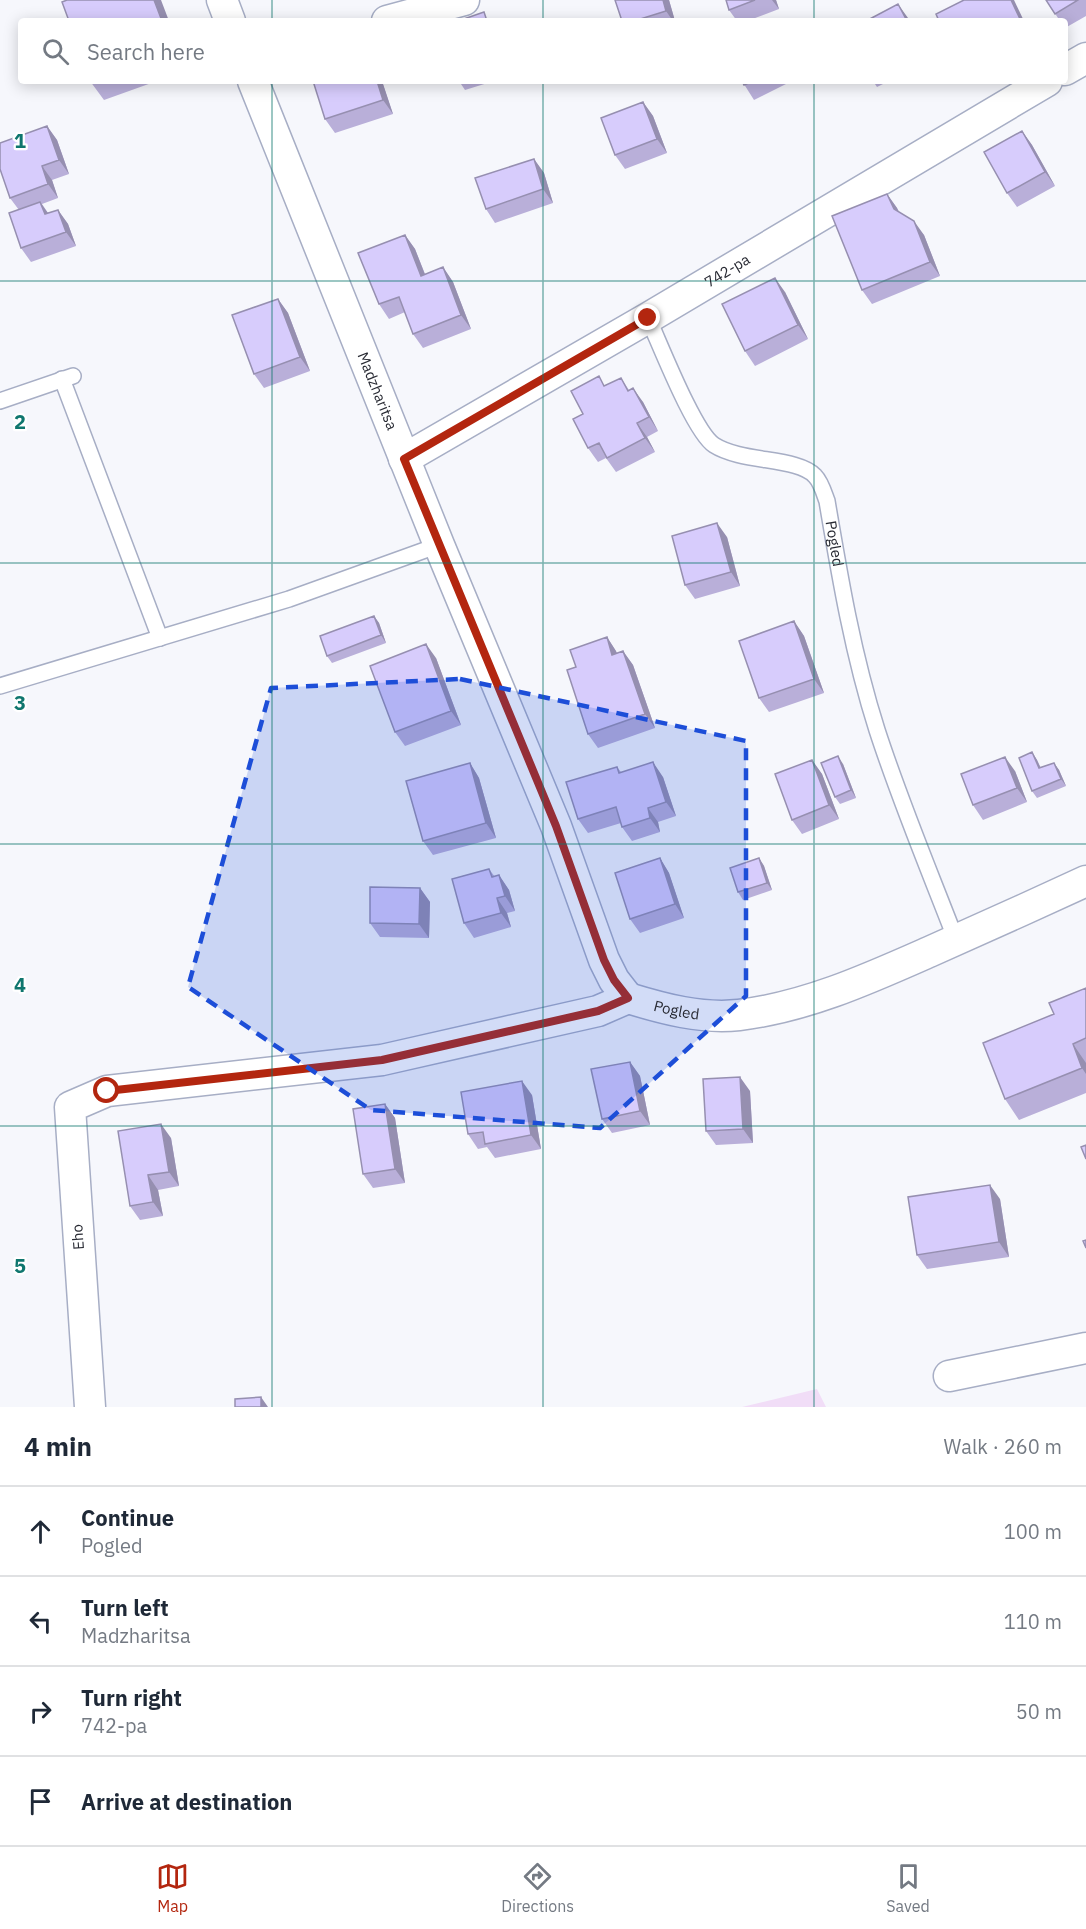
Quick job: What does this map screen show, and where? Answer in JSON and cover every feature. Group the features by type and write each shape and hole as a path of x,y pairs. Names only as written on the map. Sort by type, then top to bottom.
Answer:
{"street":[{"path":"222,0 229,18"},
{"path":"398,18 464,0"},
{"path":"1068,68 1086,58"},
{"name":"Madzharitsa","path":"254,84 404,459 556,826 604,960 614,980 628,998"},
{"name":"742-ра","path":"404,459 648,318 1042,84"},
{"name":"Pogled","path":"628,998 665,1010 698,1015 739,1015 793,1004 856,985 1086,881"},
{"name":"Eho","path":"90,1407 69,1107 107,1091 382,1060 598,1011 628,998"},
{"path":"949,1376 1086,1348"}],"lane":[{"name":"Pogled","path":"648,318 698,427 713,445 741,457 800,466 815,476 827,501 845,608 876,729 956,940"},
{"path":"0,401 68,378 160,638"},
{"path":"0,686 289,599 439,545"}],"highlighted area":[{"path":"460,679 746,741 746,996 600,1128 371,1110 188,987 271,688"}],"shaded area":[{"path":"817,1389 826,1407 742,1407"}],"building":[{"path":"67,0 154,0 161,18 68,18 62,2"},
{"path":"615,0 663,0 666,11 644,18 621,18"},
{"path":"726,0 755,0 729,10"},
{"path":"964,0 1011,0 1020,18 938,18 936,14"},
{"path":"1046,0 1078,0 1055,14"},
{"path":"898,4 905,18 872,18"},
{"path":"484,12 486,18 467,18"},
{"path":"314,84 378,84 383,100 325,119"},
{"path":"643,102 657,139 615,155 601,118"},
{"path":"47,126 59,160 42,166 48,184 10,198 0,169 0,143"},
{"path":"1022,131 1045,172 1007,193 984,152"},
{"path":"534,159 543,189 486,209 475,178"},
{"path":"887,194 894,209 914,221 930,262 862,290 832,216"},
{"path":"40,202 45,214 58,210 66,232 21,248 9,213"},
{"path":"405,235 421,276 443,267 461,315 413,334 399,297 379,304 358,253"},
{"path":"775,278 798,325 745,351 722,304"},
{"path":"278,299 300,357 254,374 232,315"},
{"path":"599,376 604,386 621,378 628,391 633,388 649,417 637,423 645,438 607,458 599,443 588,448 573,419 583,414 571,391"},
{"path":"717,523 731,572 685,585 672,536"},
{"path":"374,616 381,635 327,656 320,636"},
{"path":"794,621 814,679 759,698 739,641"},
{"path":"607,637 612,655 623,651 645,714 588,734 567,670 576,667 570,650"},
{"path":"426,644 451,711 395,732 370,666"},
{"path":"1032,752 1039,768 1054,763 1061,779 1032,791 1019,758"},
{"path":"838,756 851,790 835,797 821,763"},
{"path":"1005,757 1017,788 973,805 961,774"},
{"path":"812,760 829,805 792,820 775,774"},
{"path":"653,762 666,802 648,808 650,818 622,827 616,807 578,819 566,782 617,767 619,773"},
{"path":"470,763 486,823 423,841 406,781"},
{"path":"660,858 675,904 630,919 615,873"},
{"path":"759,858 767,883 738,892 730,868"},
{"path":"489,869 492,877 499,875 505,896 497,898 501,913 464,923 452,879"},
{"path":"370,887 420,888 419,924 370,923"},
{"path":"1086,988 1086,1038 1073,1044 1082,1068 1005,1099 983,1043 1054,1014 1049,1003"},
{"path":"630,1062 640,1111 602,1119 591,1069"},
{"path":"740,1077 743,1129 706,1131 703,1079"},
{"path":"522,1081 531,1135 485,1144 483,1132 468,1134 461,1092"},
{"path":"385,1104 395,1169 363,1174 353,1109"},
{"path":"161,1124 169,1172 148,1175 153,1202 130,1206 118,1131"},
{"path":"1086,1145 1086,1159 1081,1147"},
{"path":"990,1185 999,1242 917,1255 908,1197"},
{"path":"261,1397 261,1407 235,1407 235,1399"}],"route":[{"path":"107,1091 382,1060 598,1011 628,998 614,980 604,960 556,826 404,459 648,318"}]}
